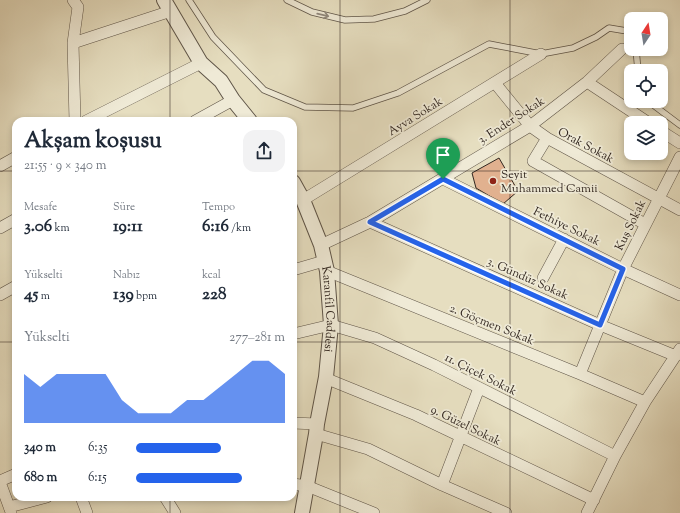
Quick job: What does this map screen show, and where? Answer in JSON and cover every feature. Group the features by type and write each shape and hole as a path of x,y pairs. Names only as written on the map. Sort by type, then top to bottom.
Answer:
{"street":[{"path":"73,0 78,7 73,43 75,117"},
{"path":"73,43 168,6 201,63 221,81 233,100 247,117"},
{"name":"3. Ender Sokak","path":"321,246 370,222 530,126 587,82 622,48"},
{"name":"Ayva Sokak","path":"297,193 495,83 541,54"},
{"path":"94,117 201,63"},
{"path":"587,82 638,116"},
{"name":"Orak Sokak","path":"495,83 530,126 547,138 680,210"},
{"path":"202,117 233,100"},
{"path":"668,136 680,144"},
{"path":"547,138 533,161 645,224"},
{"name":"Kuş Sokak","path":"580,374 623,269 680,157"},
{"path":"0,166 12,159"},
{"name":"Fethiye Sokak","path":"443,179 623,269 680,295"},
{"name":"Karanfil Caddesi","path":"297,193 321,246 326,266 331,325 326,378 316,429 300,485 302,513"},
{"path":"0,228 12,222"},
{"name":"3. Gündüz Sokak","path":"370,222 600,325 678,352"},
{"path":"543,278 564,239"},
{"path":"297,270 326,266"},
{"name":"2. Göçmen Sokak","path":"326,266 645,402"},
{"path":"0,295 12,288"},
{"path":"297,333 331,325"},
{"name":"11. Çiçek Sokak","path":"331,325 375,338 434,365 615,456"},
{"path":"587,513 615,456 645,402 678,352"},
{"name":"9. Güzel Sokak","path":"326,378 416,415 594,500"},
{"path":"442,485 480,388"},
{"path":"297,424 316,429 368,449 442,485 506,513"},
{"path":"12,476 0,482 10,510 36,501"},
{"path":"300,485 374,513"},
{"path":"82,501 87,513"},
{"path":"168,501 176,513"}],"lane":[{"path":"188,0 213,37 264,90 305,107 353,108 398,93 490,44 541,54 573,48 596,38 609,28 624,30"},
{"path":"287,0 312,12 345,20 374,19 405,11 427,0"},
{"path":"657,108 680,125"}],"building":[{"name":"Seyit Muhammed Camii","path":"499,158 518,191 503,204 476,188 472,173"}],"place":[{"name":"Seyit Muhammed Camii","path":"493,181"}],"route":[{"path":"443,179 623,269 600,325 370,222 443,179"}]}
